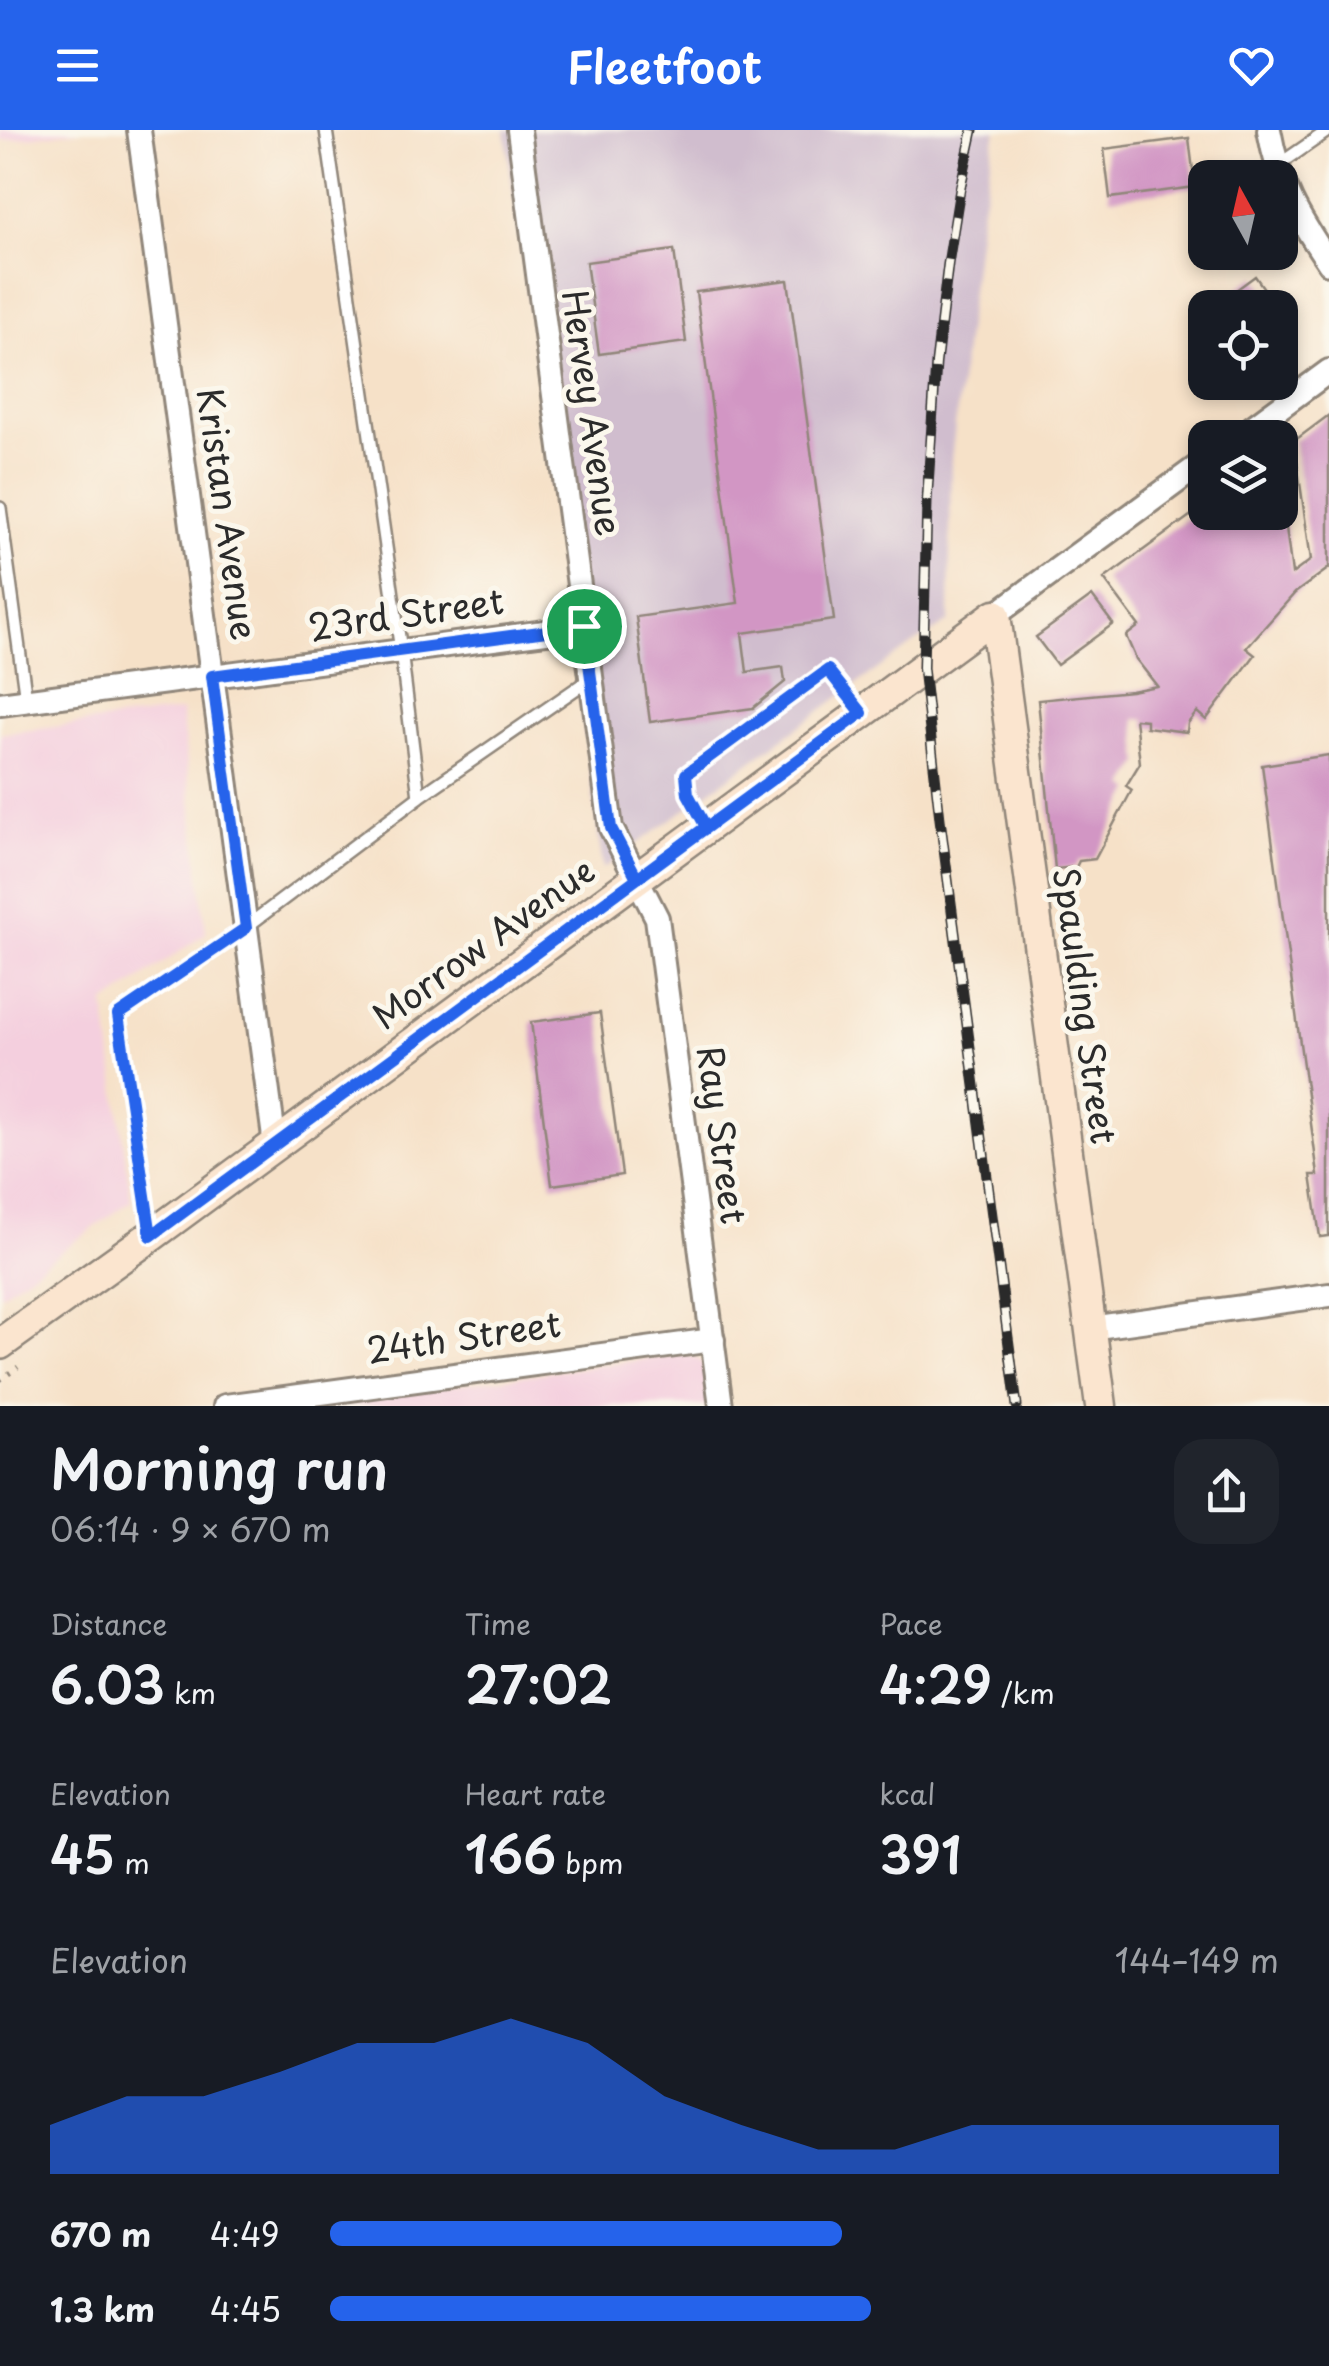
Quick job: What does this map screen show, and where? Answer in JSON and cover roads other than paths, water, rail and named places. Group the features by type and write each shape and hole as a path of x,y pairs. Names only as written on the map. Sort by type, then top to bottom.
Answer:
{"street":[{"name":"Kristan Avenue","path":"139,130 275,1145"},
{"name":"Hervey Avenue","path":"518,130 611,828 637,878"},
{"path":"1269,130 1276,160"},
{"path":"1298,214 1329,262"},
{"path":"1262,420 1329,371"},
{"name":"Morrow Avenue","path":"0,1344 1188,474"},
{"name":"Spaulding Street","path":"995,615 1100,1406"},
{"name":"23rd Street","path":"0,704 584,626"},
{"name":"Ray Street","path":"637,878 657,918 722,1406"},
{"path":"1090,1328 1329,1295"},
{"name":"24th Street","path":"225,1406 713,1340"}],"lane":[{"path":"326,130 419,797"},
{"path":"1286,160 1329,130"},
{"path":"0,508 26,700"},
{"path":"706,827 688,794 686,774 828,670 862,713"},
{"path":"151,1236 118,1015 246,928 419,797 590,679"}],"railway":[{"path":"973,130 948,264 936,363 927,501 923,668 1017,1406"}]}
